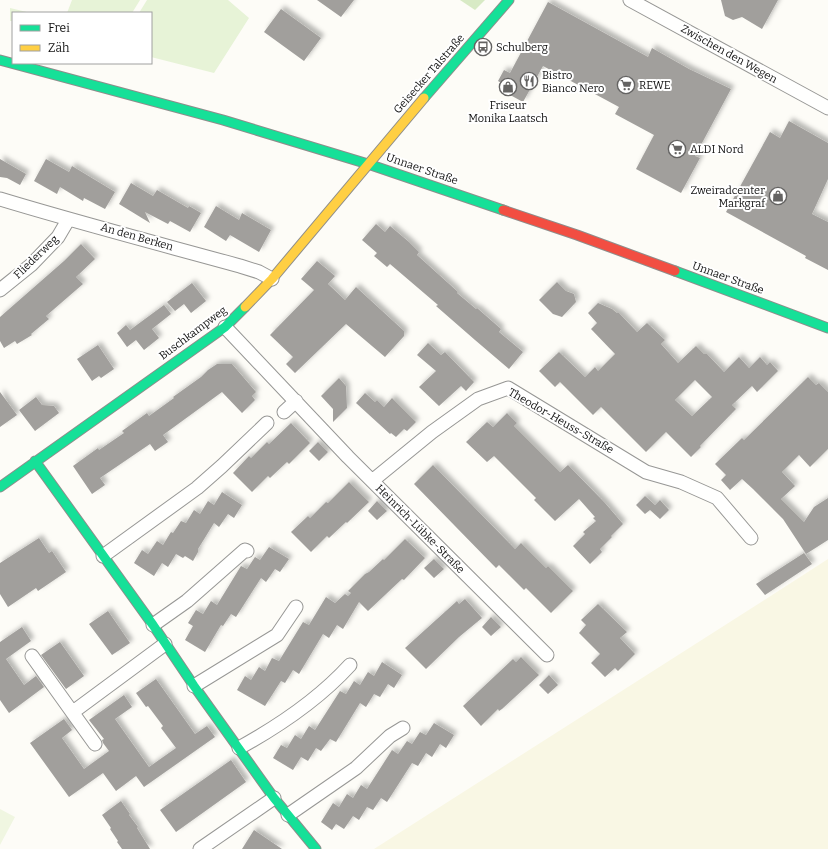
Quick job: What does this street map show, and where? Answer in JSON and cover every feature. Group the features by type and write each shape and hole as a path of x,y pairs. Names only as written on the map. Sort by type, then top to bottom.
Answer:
{"street":[{"name":"Geisecker Talstraße","path":"368,164 508,0"},
{"name":"Zwischen den Wegen","path":"630,0 828,108"},
{"name":"Unnaer Straße","path":"0,60 12,63"},
{"name":"Unnaer Straße","path":"15,64 223,120 368,164 592,240 828,328"},
{"name":"Buschkampweg","path":"0,486 225,327 272,279 368,164"},
{"name":"An den Berken","path":"0,199 68,220 100,227 240,266 258,272 272,279"},
{"name":"Fliederweg","path":"0,290 31,265 53,243 68,220"},
{"name":"Heinrich-Lübke-Straße","path":"225,327 372,481 547,655"},
{"name":"Theodor-Heuss-Straße","path":"372,481 432,432 478,399 508,388 646,472 681,482 718,498 751,538"},
{"path":"284,412 296,401"},
{"path":"103,556 197,488 268,423"},
{"path":"36,461 274,798 316,849"},
{"path":"153,625 188,601 245,550 248,551"},
{"path":"194,686 277,635 296,607"},
{"path":"73,712 165,644"},
{"path":"32,656 95,744"},
{"path":"239,748 267,733 289,717 324,690 350,665"},
{"path":"288,815 356,768 390,736 403,728"},
{"path":"200,849 274,798"}],"shaded area":[{"path":"828,559 828,849 374,849 766,599"}],"green space":[{"path":"72,0 140,0 133,12 67,12"},
{"path":"147,0 228,0 249,18 214,73 152,57 152,12 140,12"},
{"path":"460,0 485,0 475,10"},
{"path":"10,8 27,12 12,12 12,21 10,21"},
{"path":"0,809 15,817 0,845"}],"building":[{"path":"317,0 354,0 341,17"},
{"path":"721,0 778,0 762,29 742,17 733,20 725,16"},
{"path":"548,2 648,57 652,48 689,69 731,89 695,156 700,158 681,193 636,169 654,135 615,114 619,107 543,66 523,102 501,90 503,84 498,81 504,70 510,73"},
{"path":"281,9 321,38 304,61 264,32"},
{"name":"Zweiradcenter Markgraf","path":"789,121 828,143 828,179 812,214 828,222 828,270 805,258 806,256 726,212 770,132 780,138"},
{"path":"0,159 26,174 20,185 7,178 0,177"},
{"path":"46,159 69,172 72,166 115,192 105,209 84,198 83,201 60,187 57,194 34,181"},
{"path":"131,183 153,196 157,190 188,208 189,206 201,213 190,232 170,221 168,224 145,212 150,223 119,204"},
{"path":"216,206 239,220 242,213 271,230 259,252 230,235 226,241 204,227"},
{"path":"376,224 385,232 390,226 409,242 419,252 417,255 458,292 457,293 501,329 499,332 523,352 509,369 390,264 387,267 374,256 377,253 362,240"},
{"path":"81,244 95,259 76,277 83,284 46,316 49,319 31,334 32,335 17,344 15,341 4,348 0,341 0,317 64,261"},
{"path":"317,261 335,276 328,284 345,300 356,287 404,331 404,336 385,357 346,324 295,373 286,364 293,357 270,335 314,290 301,279"},
{"path":"557,282 566,291 574,294 576,302 562,317 553,314 539,300"},
{"path":"192,283 206,301 191,313 184,304 175,311 167,302"},
{"path":"598,303 619,313 637,332 647,323 665,340 661,344 678,363 696,346 704,354 707,354 724,372 739,357 749,368 760,357 767,365 770,362 778,371 757,392 752,386 732,405 736,409 691,457 666,432 646,452 601,407 593,415 560,382 555,387 539,371 559,352 585,377 595,367 598,371 615,354 591,329 597,323 588,313","holes":["695,380 712,397 692,416 675,400"]},
{"path":"164,305 171,314 152,329 159,338 144,350 136,340 127,347 117,333 126,325 130,330"},
{"path":"428,343 441,355 445,352 474,382 466,391 461,386 439,406 419,387 436,371 417,355"},
{"path":"98,345 114,369 101,378 99,376 92,381 77,359"},
{"path":"217,364 232,364 256,392 252,396 255,400 242,413 222,392 163,435 168,442 155,451 150,444 100,478 105,485 92,494 73,466 98,448 99,450 124,433 122,431 147,413 149,416"},
{"path":"808,377 816,385 819,383 828,392 828,449 810,467 799,455 782,472 795,486 781,499 804,522 814,507 828,498 828,540 806,554 783,519 753,489 742,479 730,490 721,480 726,475 715,464 742,438 744,440"},
{"path":"339,378 346,386 347,408 333,422 333,409 321,396"},
{"path":"0,392 17,415 0,427"},
{"path":"365,393 375,402 377,400 384,407 392,398 416,422 407,431 404,429 396,437 391,433 390,434 356,403"},
{"path":"36,397 42,405 54,406 59,413 35,431 19,410"},
{"path":"507,413 517,423 514,426 560,472 568,465 623,524 600,549 602,552 590,564 573,546 585,534 583,532 596,521 593,518 595,517 579,499 555,521 534,500 536,498 494,456 487,462 466,442 487,422 493,427"},
{"path":"291,423 310,443 289,464 287,462 270,478 268,476 252,492 233,473 249,456 251,458 267,442 269,444"},
{"path":"318,442 328,452 319,461 309,451"},
{"path":"433,465 515,549 521,543 546,568 548,566 573,591 551,613 526,588 524,590 499,565 496,568 414,484"},
{"path":"349,482 369,502 329,538 327,536 311,552 291,532 308,516 310,518 326,502 328,503"},
{"path":"222,492 242,505 234,518 228,514 219,527 214,523 198,549 193,561 185,556 183,558 176,554 168,567 162,563 154,576 134,563 142,550 148,554 157,541 163,545 171,532 173,533 181,521 186,523 194,510 200,514 208,501 214,505"},
{"path":"645,496 655,505 660,500 669,510 660,519 650,510 645,514 636,505"},
{"path":"377,501 387,511 377,520 368,511"},
{"path":"39,538 49,553 52,551 66,572 38,591 36,588 8,607 0,594 0,563"},
{"path":"405,539 425,558 404,580 402,579 368,611 359,602 343,629 337,625 329,638 323,634 299,674 293,670 285,683 281,681 265,706 237,690 245,676 251,680 259,667 265,671 272,658 279,661 303,622 309,625 326,597 335,603 345,594 348,596 351,593 348,591 365,574 383,559 384,560"},
{"path":"269,547 289,559 280,572 275,569 266,582 261,578 236,617 231,614 223,626 221,625 205,652 185,640 193,626 188,623 196,610 203,614 211,601 217,605 241,566 247,569 255,557 260,560"},
{"path":"804,553 812,564 765,595 756,584"},
{"path":"434,559 444,569 434,578 424,568"},
{"path":"465,599 482,618 459,637 426,669 405,648 457,601 459,604"},
{"path":"598,604 627,632 620,638 635,654 618,671 615,668 605,677 591,663 600,654 579,633 586,625 581,620"},
{"path":"108,611 130,643 112,655 89,624"},
{"path":"491,617 501,627 491,636 482,627"},
{"path":"22,627 31,641 6,659 24,685 36,676 44,687 9,713 0,700 0,642"},
{"path":"60,642 84,676 66,689 41,655"},
{"path":"521,657 539,675 502,709 499,711 498,709 481,726 463,706 513,659 516,662"},
{"path":"382,662 402,675 394,688 388,684 380,697 374,694 366,707 360,703 336,742 330,739 321,751 316,748 308,761 301,757 293,770 273,758 281,745 287,748 295,735 301,739 309,726 315,730 340,691 346,694 354,681 360,685 368,672 374,676"},
{"path":"549,675 558,685 548,694 539,685"},
{"path":"156,679 195,734 207,726 215,737 144,787 136,776 116,791 103,773 69,797 30,743 64,719 72,730 62,738 84,769 109,751 103,743 102,740 104,739 89,720 124,695 132,707 115,719 149,767 176,748 161,728 163,726 136,693"},
{"path":"434,723 454,735 446,748 440,744 432,757 426,753 418,766 412,763 387,802 381,798 373,810 367,807 359,820 353,816 344,829 336,824 332,830 321,822 333,803 339,807 347,794 353,798 361,785 367,789 392,750 398,754 407,741 412,744 420,732 426,735"},
{"path":"231,760 246,782 176,832 160,810"},
{"path":"121,801 150,849 122,849 117,842 118,841 110,829 111,828 102,815"},
{"path":"254,830 282,849 242,849"}],"traffic: fast":[{"path":"424,98 509,0"},
{"path":"0,60 12,63"},
{"path":"15,64 223,120 368,164 503,210"},
{"path":"675,271 828,328"},
{"path":"0,487 225,327 245,307"},
{"path":"35,461 153,625 194,686 274,798 316,849"}],"traffic: slow":[{"path":"245,307 272,279 424,98"}],"traffic: jam":[{"path":"503,210 675,271"}],"place":[{"name":"Schulberg","path":"483,47"},
{"name":"Bistro Bianco Nero","path":"529,81"},
{"name":"REWE","path":"626,85"},
{"name":"Friseur Monika Laatsch","path":"508,87"},
{"name":"ALDI Nord","path":"677,149"},
{"name":"Zweiradcenter Markgraf","path":"778,196"}]}
